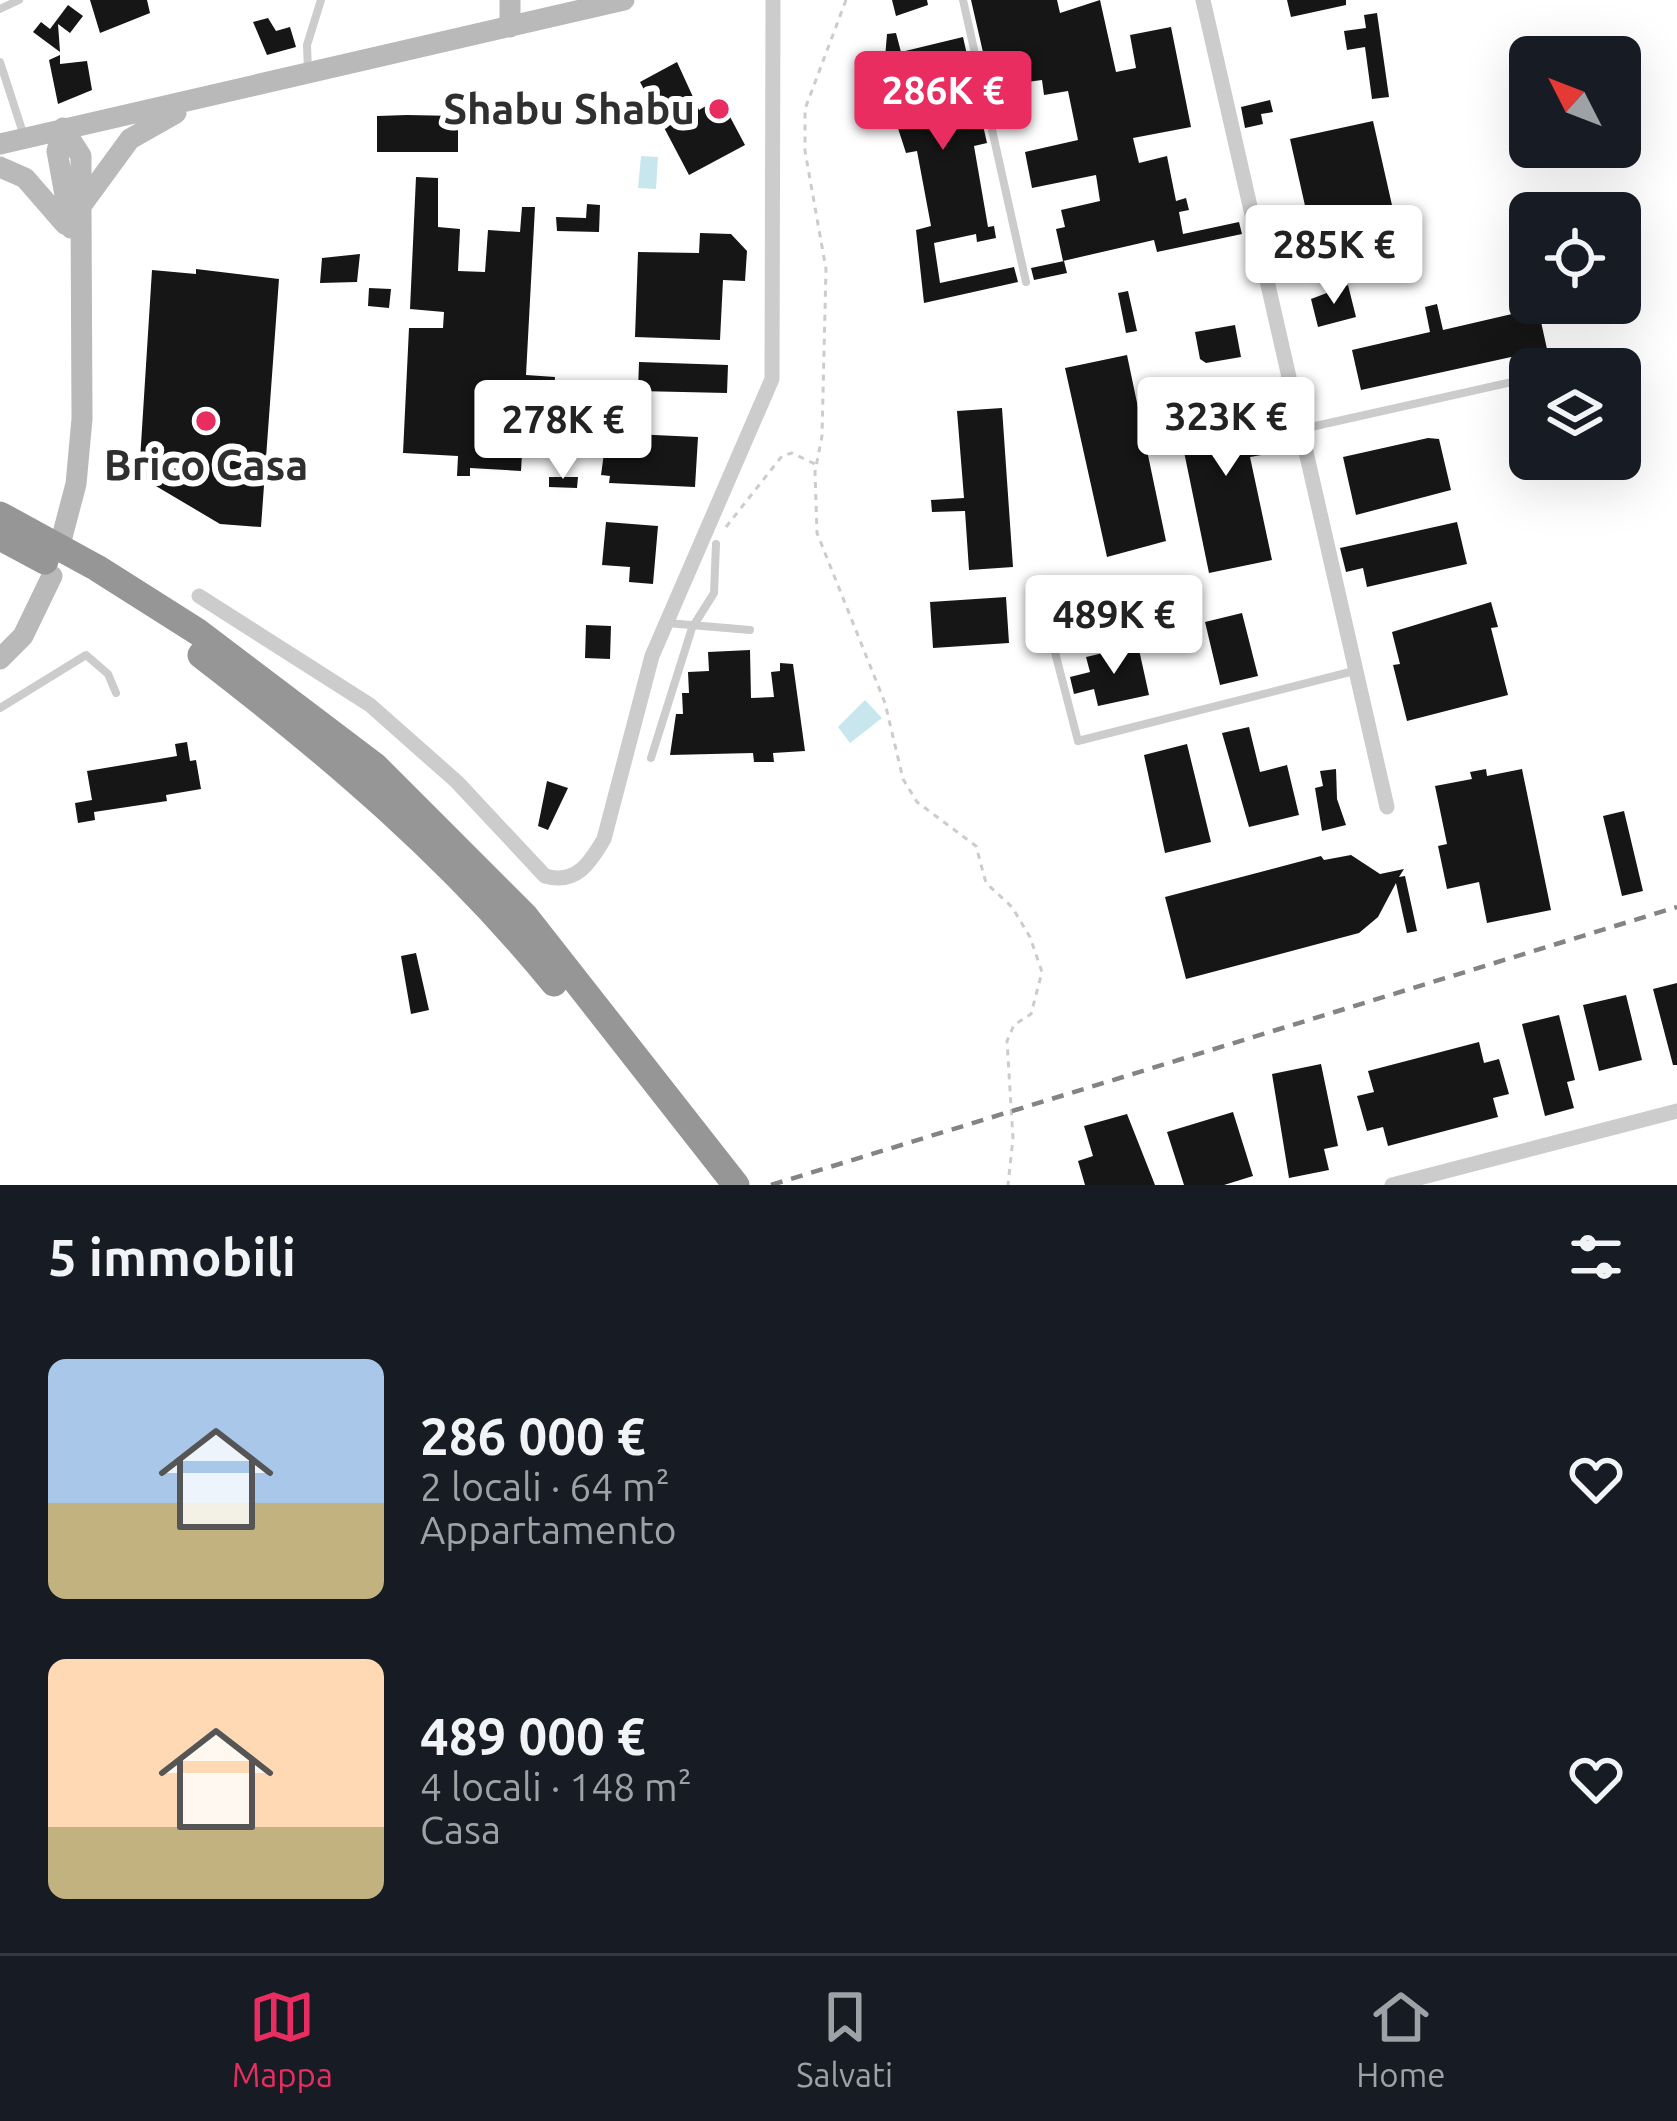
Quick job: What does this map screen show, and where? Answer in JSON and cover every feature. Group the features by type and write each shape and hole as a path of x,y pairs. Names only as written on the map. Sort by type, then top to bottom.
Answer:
{"highway":[{"path":"10,531 266,679 375,766 517,922 736,1185"},
{"path":"567,985 712,1185"}],"main road":[{"path":"510,0 510,27"},
{"path":"0,144 624,0"},
{"path":"81,206 111,158 130,139 209,96"},
{"path":"62,537 76,484 82,419 81,156 64,128"},
{"path":"64,128 57,152 79,276"},
{"path":"0,167 38,190 72,234"},
{"path":"0,658 23,637 52,576"}],"street":[{"path":"199,596 370,705 457,782 545,876 560,880 591,862 604,839 665,623 772,379 773,0"},
{"path":"1203,0 1387,807"},
{"path":"1392,1185 1677,1111"}],"lane":[{"path":"0,9 19,0"},
{"path":"308,74 307,45 321,0"},
{"path":"963,0 1025,282"},
{"path":"0,62 25,137"},
{"path":"1301,430 1509,383"},
{"path":"651,758 692,628 714,593 716,544"},
{"path":"1036,579 1078,741 1355,670"},
{"path":"665,623 750,630"},
{"path":"0,708 86,655 108,674 116,692"}],"path":[{"path":"846,0 806,110 805,151 826,269 822,436 816,466 823,555 885,703 903,779 917,802 976,846 986,884 1012,907 1042,972 1031,1014 1014,1024 1007,1042 1012,1138 1008,1185"},
{"path":"716,544 782,456 792,453 816,466"}],"water":[{"path":"641,156 658,157 656,189 638,188"},
{"path":"865,700 882,718 850,743 838,727"}],"building":[{"path":"90,0 147,0 150,13 100,33"},
{"path":"892,0 927,0 928,5 896,16"},
{"path":"971,0 1057,0 1060,13 1100,0 1116,72 1136,68 1130,35 1171,27 1191,127 1133,138 1139,163 1167,156 1176,201 1186,198 1189,210 1179,212 1183,234 1239,222 1242,234 1157,252 1154,240 1063,261 1056,229 1065,227 1061,210 1100,201 1096,175 1032,188 1025,152 1078,140 1068,91 1044,95 1042,80 991,87"},
{"path":"1287,0 1346,0 1346,5 1291,17"},
{"path":"68,5 83,16 70,33 58,24 60,52 33,32 41,22 50,29"},
{"path":"1377,13 1389,97 1372,99 1365,47 1347,50 1344,31 1366,28 1364,15"},
{"path":"268,18 276,31 290,27 296,47 267,55 253,22"},
{"path":"896,33 901,52 963,37 987,143 974,146 988,227 994,226 996,238 977,242 976,234 934,243 940,283 1014,267 1018,282 924,303 916,230 931,226 917,151 906,153 883,82 887,34"},
{"path":"60,55 60,64 87,61 92,90 58,104 49,60"},
{"path":"677,62 699,110 720,98 745,145 689,175 640,82"},
{"path":"1270,100 1273,112 1261,114 1263,124 1245,128 1241,107"},
{"path":"377,116 458,116 458,152 377,152"},
{"path":"1373,121 1401,245 1299,268 1290,223 1308,219 1290,139"},
{"path":"416,177 438,178 438,227 460,229 458,271 485,272 488,230 520,232 522,207 535,207 526,375 555,377 553,403 525,401 521,471 470,468 470,476 457,476 458,456 403,453 409,328 443,328 444,312 410,309"},
{"path":"587,204 600,205 599,232 557,231 556,217 586,218"},
{"path":"700,233 731,234 747,251 745,281 723,280 720,340 635,337 638,252 699,253"},
{"path":"360,254 357,282 320,283 322,258"},
{"path":"1064,261 1067,273 1034,280 1031,268"},
{"name":"Brico Casa","path":"196,269 279,279 261,527 220,524 139,476 152,270 196,274"},
{"path":"1348,285 1356,317 1318,327 1311,299"},
{"path":"369,288 391,289 389,308 368,306"},
{"path":"1128,291 1137,331 1126,333 1118,293"},
{"path":"1437,304 1443,330 1509,315 1509,324 1542,324 1547,348 1509,348 1509,357 1361,390 1352,350 1430,332 1425,307"},
{"path":"1235,325 1241,357 1206,363 1200,359 1195,332"},
{"path":"1127,355 1166,541 1107,557 1065,368"},
{"path":"639,362 728,365 727,393 638,391"},
{"path":"1254,392 1267,454 1250,457 1272,560 1209,573 1175,408"},
{"path":"1002,408 1013,567 969,570 965,511 932,512 931,500 964,498 957,411"},
{"path":"613,418 633,424 632,434 698,437 695,487 609,483 610,476 601,475 604,453 611,454"},
{"path":"1439,439 1451,490 1356,515 1343,457"},
{"path":"549,477 578,477 577,488 549,487"},
{"path":"606,522 658,526 653,584 629,582 630,567 602,565"},
{"path":"1457,522 1467,564 1367,587 1363,568 1346,572 1340,548"},
{"path":"1006,597 1009,643 933,648 930,602"},
{"path":"1491,602 1498,627 1491,628 1508,695 1407,721 1393,665 1400,664 1392,632"},
{"path":"1242,613 1258,676 1220,685 1205,622"},
{"path":"586,625 611,626 610,659 585,658"},
{"path":"1138,645 1149,695 1098,706 1094,689 1074,694 1070,677 1090,672 1086,657"},
{"path":"750,650 751,698 774,697 771,672 780,671 780,663 793,664 805,751 773,753 774,762 754,762 753,753 670,755 676,714 683,714 682,693 689,693 688,672 709,671 708,652"},
{"path":"1249,727 1260,772 1287,765 1299,815 1249,827 1222,733"},
{"path":"187,742 201,789 166,795 167,801 94,812 95,820 78,823 75,803 92,800 87,771 177,756 175,744"},
{"path":"1187,744 1211,842 1165,853 1144,755"},
{"path":"1336,769 1337,799 1346,825 1322,831 1315,788 1323,786 1320,771"},
{"path":"1486,769 1487,776 1522,769 1551,910 1487,923 1479,882 1447,889 1438,846 1447,844 1435,786 1472,779 1470,772"},
{"path":"547,781 568,788 548,830 538,826"},
{"path":"1624,811 1643,891 1622,896 1603,816"},
{"path":"1351,855 1380,874 1404,869 1399,877 1405,876 1417,931 1407,933 1396,883 1378,917 1359,933 1186,979 1165,897 1321,856 1324,860"},
{"path":"416,953 429,1010 411,1014 401,956"},
{"path":"1677,983 1677,1065 1673,1065 1653,989"},
{"path":"1626,995 1642,1060 1599,1071 1583,1005"},
{"path":"1559,1015 1575,1080 1567,1082 1574,1108 1545,1116 1522,1024"},
{"path":"1479,1042 1484,1063 1499,1059 1509,1094 1493,1098 1498,1117 1388,1146 1383,1127 1367,1131 1357,1096 1374,1092 1368,1071"},
{"path":"1321,1064 1338,1146 1324,1149 1329,1170 1289,1178 1272,1074"},
{"path":"1233,1112 1253,1176 1224,1185 1184,1185 1167,1132"},
{"path":"1127,1114 1155,1185 1085,1185 1078,1161 1093,1156 1084,1126"}],"railway":[{"path":"771,1185 1677,907"}],"place":[{"name":"Shabu Shabu","path":"719,109"},
{"name":"Brico Casa","path":"206,421"}]}
